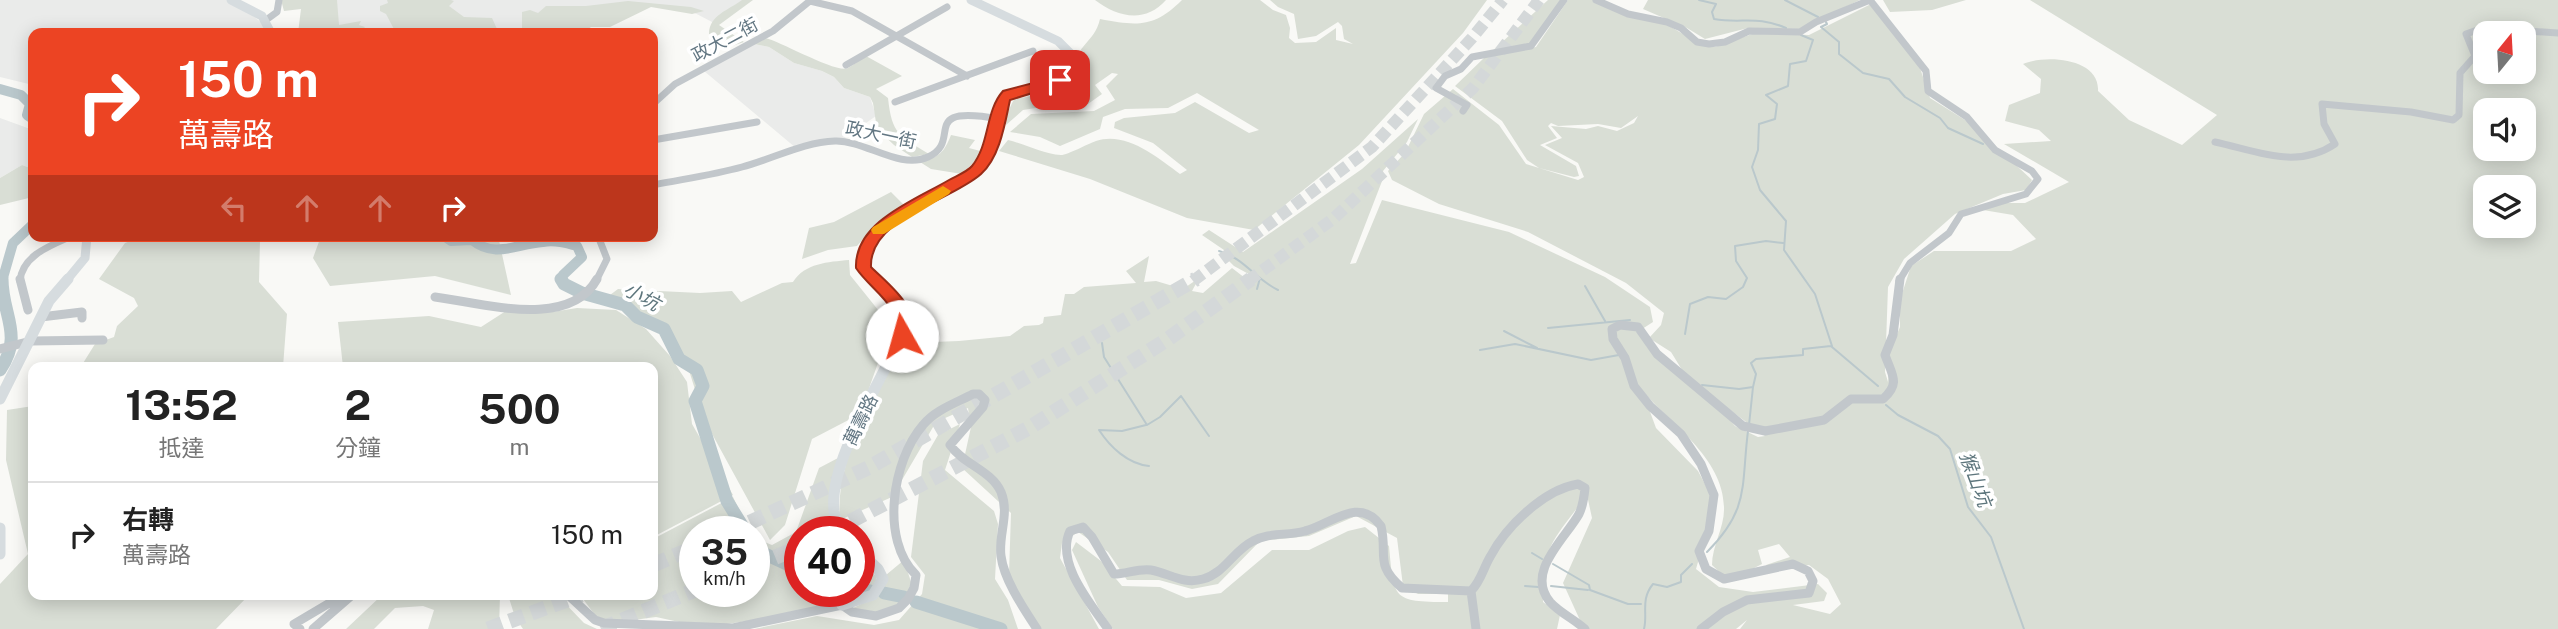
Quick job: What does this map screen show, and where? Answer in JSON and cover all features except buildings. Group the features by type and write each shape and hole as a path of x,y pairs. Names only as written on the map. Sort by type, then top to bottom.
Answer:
{"street":[{"path":"231,0 266,20 269,28"},
{"path":"266,20 277,12 279,0"},
{"name":"政大二街","path":"658,99 668,89 782,27 810,0 846,8 967,76"},
{"name":"萬壽路","path":"835,516 843,458 906,324 896,299 864,268 865,249 886,225 973,173 989,150 1004,99 1008,94 1065,78 1072,70 1074,58 1061,42 1003,18 971,0"},
{"path":"1463,111 1466,105 1436,88 1439,81 1461,69 1476,56 1531,46 1564,0"},
{"path":"1596,0 1628,14 1678,26 1702,43 1725,42 1749,31 1797,33 1816,22 1870,0 1926,71 1928,90 1967,117 1995,150 2032,171 2038,178 2026,194 1961,214 1949,233 1905,268 1898,284 1894,335 1885,355 1895,382 1892,391 1883,399 1851,399 1824,420 1777,430 1743,426 1651,348 1638,327 1620,325 1612,329 1613,339 1625,358 1634,386 1650,406 1681,434 1701,464 1714,495 1709,531 1699,551 1706,569 1724,579 1793,565 1808,571 1813,581 1810,593 1763,596 1740,602 1701,629"},
{"path":"846,65 947,7"},
{"path":"2215,142 2281,159 2301,159 2335,144 2324,124 2322,104 2411,112 2453,120 2459,116 2460,73 2475,57 2466,34 2483,28 2558,33"},
{"path":"895,102 1033,51"},
{"name":"政大一街","path":"658,184 741,168 828,142 851,142 906,159 923,159 939,149 947,124 955,116 968,114 999,119"},
{"path":"658,139 757,122"},
{"path":"28,310 20,275 24,266 61,242"},
{"path":"0,399 55,292 85,258 86,242"},
{"path":"435,297 541,310 568,305 584,298 592,289 607,259 600,242"},
{"path":"41,317 82,312 82,318"},
{"path":"2,348 27,342 103,340"},
{"path":"843,607 849,614 877,617 893,614 914,595 916,575 902,560 897,525 895,490 901,467 924,423 973,394 979,394 985,400 983,407 950,445 954,452 986,473 998,485 1006,512 1002,560 1037,629"},
{"path":"1108,629 1066,560 1064,545 1069,532 1075,528 1083,527 1095,538 1100,556 1114,574 1125,575 1150,570 1179,582 1212,577 1222,571 1242,546 1255,539 1273,533 1308,530 1337,516 1353,512 1376,520 1384,530 1382,560 1393,581 1402,588 1471,591 1481,582 1489,558 1501,541 1524,517 1562,486 1578,484 1584,488 1586,497 1574,521 1550,551 1543,581 1548,599 1585,629"},
{"path":"0,528 0,554"},
{"path":"875,566 883,579 875,592"},
{"path":"1471,591 1476,629"},
{"path":"300,629 294,624 335,600"},
{"path":"313,629 346,600"},
{"path":"573,600 595,620 604,623 654,623 705,628 733,628 837,607"}],"shaded area":[{"path":"0,0 226,0 244,9 265,28 28,28 28,84 0,77"},
{"path":"281,0 337,0 339,25 361,21 359,25 365,27 299,28 301,9 284,11"},
{"path":"314,0 745,0 714,23 689,10 656,6 564,6 578,28 318,28"},
{"path":"387,0 451,0 454,1 449,6 464,17 492,18 497,28 393,28 386,14 380,11 380,6 388,3"},
{"path":"742,0 753,0 719,25 744,42 729,47 729,42 709,34 710,27 716,18"},
{"path":"1095,0 1166,0 1149,13 1131,15 1112,11"},
{"path":"1182,0 1260,0 1273,10 1286,15 1290,28 1289,38 1295,43 1316,42 1336,28 1336,40 1353,44 1344,39 1342,26 1338,22 1316,36 1298,39 1294,14 1270,0 1487,0 1463,33 1359,145 1254,230 1187,218 1090,179 999,151 1008,140 1061,155 1096,141 1119,140 1141,147 1180,174 1187,170 1153,143 1114,128 1115,122 1124,118 1175,113 1195,102 1249,133 1259,130 1197,93 1168,108 1125,109 1103,117 1100,129 1060,146 1040,137 1010,132 1031,114 1094,111 1115,100 1106,86 1118,74 1112,73 1095,85 1102,94 1088,104 1061,104 1023,110 1006,125 1006,116 1014,99 1032,96 1064,82 1100,19 1144,23 1163,16"},
{"path":"1548,0 1563,0 1533,46 1489,54"},
{"path":"1568,0 1593,0 1602,6 1668,25 1701,45 1715,47 1755,33 1809,35 1871,4 1920,68 1930,98 1973,125 2032,180 2026,190 2003,194 1955,214 1904,259 1888,287 1885,372 1888,382 1889,353 1900,327 1900,300 1911,266 1934,251 2011,251 2036,239 2013,215 1983,210 2001,203 2025,203 2069,182 2004,144 2051,141 2039,130 2005,121 2009,105 2040,93 2041,79 2023,64 2057,59 2081,65 2090,71 2096,80 2098,91 2129,120 2182,145 2217,115 2030,0 2558,0 2558,629 1740,629 1747,620 1736,629 1584,629 1563,583 1592,518 1587,495 1552,544 1544,568 1543,602 1560,615 1557,629 1113,629 1098,607 1072,550 1076,542 1101,561 1122,586 1160,587 1186,598 1221,593 1272,550 1309,550 1348,531 1365,527 1389,546 1392,577 1399,594 1416,601 1448,602 1448,594 1418,594 1403,586 1397,538 1356,516 1309,536 1260,541 1218,584 1192,589 1159,580 1127,580 1108,552 1078,532 1062,543 1060,558 1099,629 1038,629 1009,574 1011,513 962,468 971,427 968,408 936,422 892,497 849,516 840,516 840,496 851,448 907,336 914,331 933,342 1010,336 1024,326 1043,323 1044,317 1061,315 1065,294 1074,294 1084,287 1136,283 1126,271 1149,256 1144,282 1156,281 1183,289 1199,278 1192,291 1203,293 1232,268 1254,281 1256,278 1234,266 1224,256 1224,250 1202,235 1209,230 1243,252 1362,169 1418,119 1407,142 1383,171 1384,176 1350,264 1356,263 1382,200 1509,232 1605,277 1650,307 1653,322 1639,331 1647,347 1718,406 1735,426 1758,437 1765,436 1687,378 1671,352 1649,338 1661,325 1664,313 1626,283 1528,232 1439,204 1392,180 1388,171 1405,153 1424,114 1453,89 1499,125 1526,164 1539,168 1527,160 1502,121 1455,86 1485,57 1536,47","holes":["1638,116 1634,123 1617,131 1598,126 1586,129 1551,126 1562,138 1545,145 1578,163 1584,177 1578,180 1539,168 1579,176 1576,166 1540,145 1557,138 1548,126 1551,123 1558,126 1598,124 1621,128","1642,390 1693,443 1715,472 1724,507 1712,565 1729,581 1762,564 1758,550 1779,544 1790,557 1766,565 1766,572 1809,565 1828,579 1841,604 1830,614 1793,605 1824,601 1827,593 1818,584 1753,592 1719,587 1696,569 1715,503 1698,471 1656,428"]},
{"path":"1648,0 1860,0 1799,29 1748,28 1705,39 1643,9"},
{"path":"1883,0 1966,0 1932,10 1890,12"},
{"path":"628,1 691,7 704,11 692,14 651,7 610,27 522,28 522,12 530,10 538,13 546,6 586,6"},
{"path":"765,38 842,69 866,56 902,76 876,89 888,98 892,120 899,133 929,154 912,157 894,145 877,129 870,97 844,88 834,77 822,71 794,63 769,47 754,44"},
{"path":"754,44 769,47 794,63 822,71 834,77 844,88 870,97 876,116 843,139 796,148 704,71"},
{"path":"0,118 28,128 28,167 22,165 0,178"},
{"path":"951,135 975,140 969,148 984,152 962,174 931,169 920,162 940,153"},
{"path":"22,165 28,167 28,198 0,205 0,178"},
{"path":"891,192 906,207 877,223 857,246 828,250 802,259 809,228 834,222"},
{"path":"260,242 259,282 287,314 283,362 84,362 95,344 114,337 117,326 138,306 134,298 99,279 125,243"},
{"path":"319,242 499,242 511,295 435,276 330,286 313,258"},
{"path":"849,260 850,275 891,326 860,414 812,439 788,516 784,516 784,526 770,540 770,516 757,516 705,421 686,361 664,325 610,295 618,289 700,293 732,291 741,302 782,283 793,282 810,267"},
{"path":"577,308 616,310 646,329 670,356 687,382 692,424 733,495 693,516 679,516 679,523 658,534 658,362 342,362 338,322 429,316 481,327 509,309 546,313"},
{"path":"28,407 28,554 6,460 7,410"},
{"path":"960,424 945,470 994,511 998,524 995,579 1008,600 1018,629 754,629 817,616 874,625 899,620 922,594 925,575 911,557 923,461 938,435"},
{"path":"838,458 829,495 830,516 802,516 819,468"},
{"path":"733,497 742,516 697,516"},
{"path":"679,525 679,607 770,607 770,544 784,538 784,607 817,607 781,616 720,625 693,625 656,617 626,621 598,619 584,600 658,600 658,536"},
{"path":"28,554 28,600 244,600 216,629 0,629 0,584"},
{"path":"904,560 911,582 909,596 884,614 851,609 875,607 875,597 880,595 886,575"},
{"path":"377,600 500,600 499,629 428,629 434,610 423,606 395,608 374,629 346,629"},
{"path":"510,600 562,600 584,623 597,629 523,629 515,617"}],"waterway":[{"path":"1699,0 1716,4 1712,12 1714,19 1766,22 1786,28"},
{"path":"1785,0 1818,17"},
{"path":"1826,22 1827,24 1821,27 1839,42 1839,54 1863,73 1889,79 1905,97 1940,118 1948,128 1983,144"},
{"path":"1801,35 1813,40 1806,61 1790,64 1788,86 1766,95 1777,104 1775,119 1759,124 1758,150 1752,167 1760,190 1786,221 1784,250 1815,294 1832,346"},
{"path":"0,89 21,95 28,102"},
{"path":"28,111 28,116"},
{"path":"2,281 13,243 28,229"},
{"path":"1685,334 1690,304 1708,297 1726,299 1743,287 1747,278 1736,261 1735,246 1766,241 1783,243"},
{"name":"小坑","path":"475,242 497,250 540,242"},
{"name":"小坑","path":"560,242 577,246 582,257 563,275 562,281"},
{"path":"1219,251 1236,258 1278,290"},
{"path":"1257,289 1260,278"},
{"path":"0,370 7,357 11,335 2,281"},
{"name":"小坑","path":"562,281 582,293 625,305 637,317 664,329 679,359 697,370 703,386 695,401 727,501 736,516"},
{"path":"1585,286 1605,321"},
{"path":"1548,328 1630,320"},
{"path":"1504,331 1537,348"},
{"path":"1102,343 1104,357 1147,425 1160,417 1181,396 1209,436"},
{"path":"1480,350 1515,344 1591,360 1619,355"},
{"path":"1753,387 1756,374 1751,363 1756,359 1803,355 1803,349 1831,346"},
{"name":"猴山坑","path":"1832,347 1878,386"},
{"path":"1702,385 1739,389 1753,387"},
{"path":"1749,425 1753,387"},
{"name":"猴山坑","path":"1886,405 1898,415 1938,436 1950,449 1968,507 1991,537 2024,629"},
{"path":"1146,425 1122,431 1099,430 1120,454 1141,465 1149,466"},
{"path":"1707,552 1731,523 1737,509 1743,482 1748,431"},
{"path":"1532,553 1542,559"},
{"name":"小坑","path":"770,556 784,563"},
{"path":"1553,564 1589,585 1590,590 1628,604 1641,604"},
{"path":"1644,629 1645,601 1653,584 1667,587 1681,582 1681,575 1692,564"},
{"path":"1525,586 1538,587"},
{"path":"1551,586 1588,590"},
{"name":"小坑","path":"884,593 904,597"},
{"name":"小坑","path":"916,602 1001,629"}],"tunnel":[{"path":"1195,280 1372,147 1472,38 1503,0"},
{"path":"1248,281 1333,219 1473,88 1539,0"},
{"path":"861,516 1029,428 1168,339 1251,279"},
{"path":"764,516 868,468 1195,280"},
{"path":"658,563 679,554"},
{"path":"770,559 784,554"},
{"path":"601,629 679,597"},
{"path":"488,629 567,600"}],"slow traffic":[{"path":"879,230 943,191"}],"route":[{"path":"902,336 906,324 900,306 864,268 863,257 868,243 895,218 964,180 976,170 996,135 1004,99 1008,94 1022,88 1060,80"}]}
